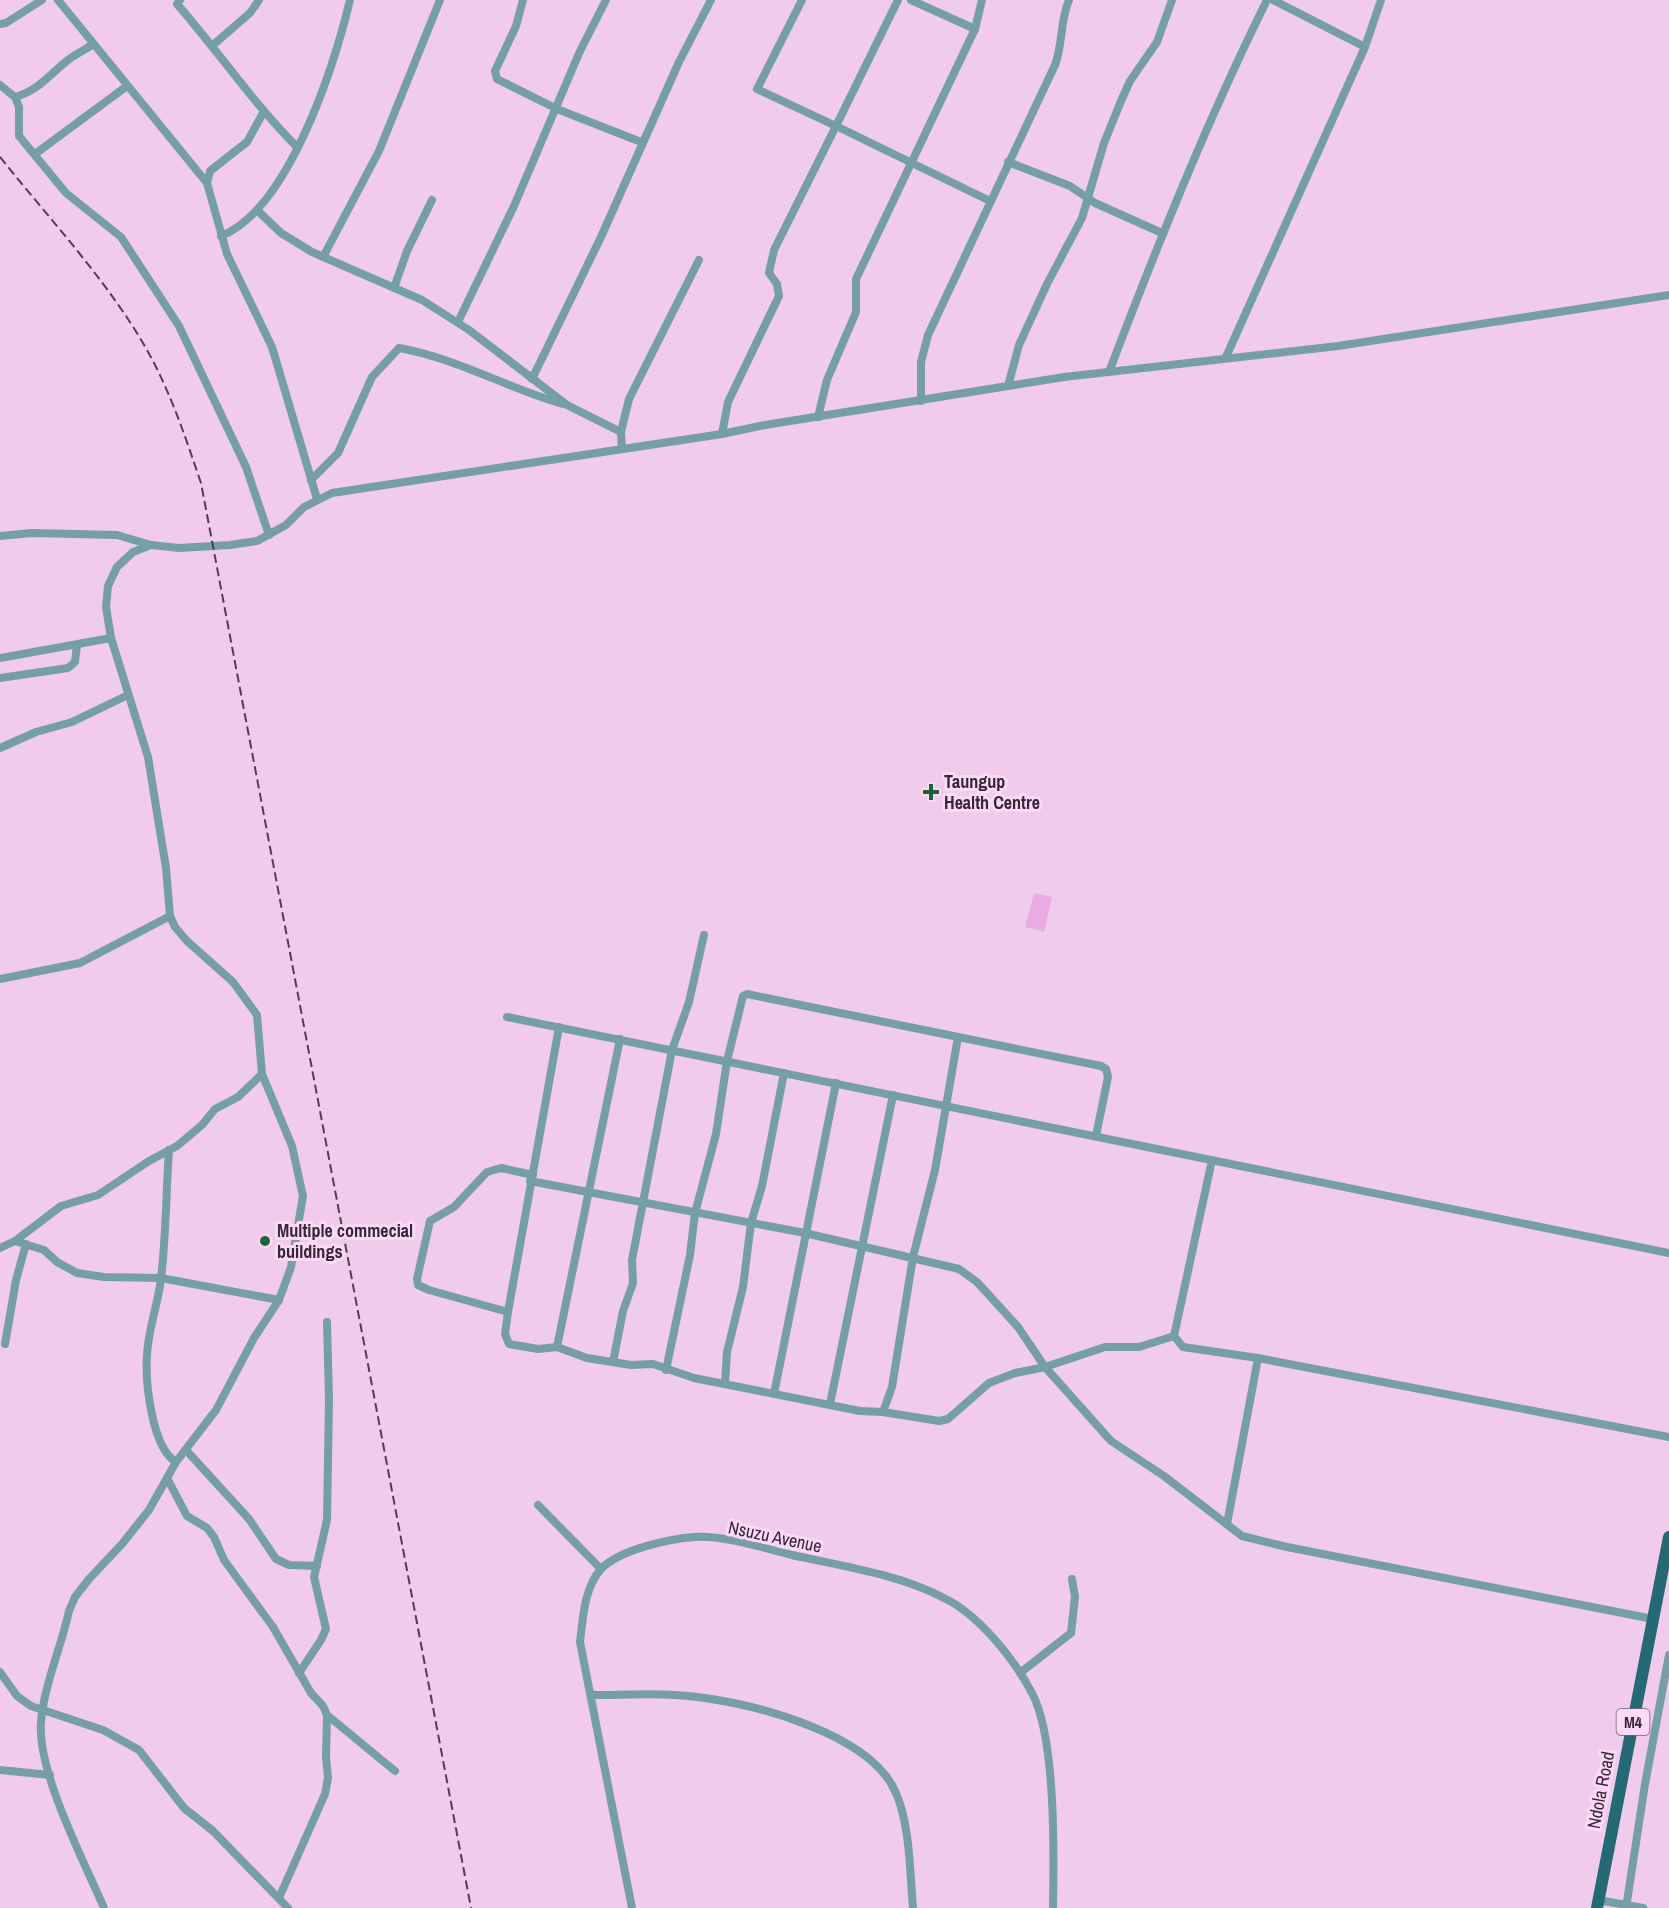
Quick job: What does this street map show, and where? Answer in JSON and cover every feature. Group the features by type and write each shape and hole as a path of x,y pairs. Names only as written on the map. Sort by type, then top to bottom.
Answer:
{"main road":[{"name":"Ndola Road","path":"1597,1904 1669,1537"}],"street":[{"path":"0,24 6,23 42,0"},
{"path":"58,0 92,45 207,183 234,274 272,347 317,499"},
{"path":"213,45 250,13 259,0"},
{"path":"221,236 258,211 297,147 310,121 341,37 350,0"},
{"path":"323,257 379,151 440,0"},
{"path":"523,0 495,75 496,79 557,109 641,142"},
{"path":"458,322 557,109 580,51 606,0"},
{"path":"532,379 601,237 641,142 711,0"},
{"path":"802,0 757,89 990,201"},
{"path":"722,434 728,402 779,296 777,284 769,273 774,250 898,0"},
{"path":"911,0 975,29"},
{"path":"818,417 827,380 855,312 856,279 975,29 982,0"},
{"path":"921,401 921,362 928,335 1055,65 1061,48 1065,10 1069,0"},
{"path":"1008,386 1019,345 1047,284 1074,237 1121,101 1130,81 1156,42 1172,0"},
{"path":"1109,372 1162,233 1216,105 1267,0"},
{"path":"1273,0 1365,47"},
{"path":"1226,357 1365,47 1381,0"},
{"path":"177,1 263,113 297,147"},
{"path":"15,97 27,93 48,80 68,60 92,45"},
{"path":"0,85 15,97 19,107 19,136 66,193 121,237 168,307 246,467 269,535"},
{"path":"35,154 127,86"},
{"path":"207,183 210,171 247,142 263,113"},
{"path":"1008,162 1070,186 1113,212 1162,233"},
{"path":"394,288 407,251 432,200"},
{"path":"258,211 295,243 422,300 458,322 567,405"},
{"path":"622,449 621,432 629,399 699,260"},
{"path":"0,536 32,533 117,536 151,545 179,548 212,547 257,541 269,535 317,499 332,493 722,434 1008,386 1226,357 1338,346 1669,294"},
{"path":"311,480 338,453 372,377 399,348 466,367 520,390 567,405 621,432"},
{"path":"104,1908 67,1824 42,1743 41,1723 44,1708 75,1597 148,1510 176,1462 216,1410 254,1338 279,1300 291,1267 303,1196 292,1146 262,1074 259,1027 251,1004 233,982 187,941 175,927 170,916 166,868 148,757 111,638 106,607 108,586 117,567 133,552 151,545"},
{"path":"0,658 111,638"},
{"path":"0,678 68,668 75,662 78,645"},
{"path":"0,748 36,732 72,722 128,695"},
{"path":"0,979 80,963 170,916"},
{"path":"613,1362 623,1311 633,1283 632,1260 672,1050 686,1011 704,934"},
{"path":"666,1370 690,1255 695,1213 716,1134 727,1061 741,1000 747,994 1106,1069 1108,1077 1096,1136"},
{"path":"507,1017 1669,1253"},
{"path":"559,1027 508,1312 505,1334 509,1344 538,1349 557,1347 587,1358 653,1364 666,1370 774,1394 860,1411 883,1412 939,1421 948,1419 989,1383 1015,1373 1045,1367 1105,1347 1139,1347 1174,1336"},
{"path":"883,1412 892,1387 913,1257 935,1170 958,1037"},
{"path":"557,1347 586,1193 620,1039"},
{"path":"725,1384 727,1352 743,1287 751,1223 762,1186 784,1073"},
{"path":"0,1248 15,1241 61,1206 98,1195 169,1150 202,1125 215,1109 238,1097 262,1074"},
{"path":"774,1394 836,1083"},
{"path":"830,1404 846,1337 861,1245 893,1095"},
{"path":"169,1150 161,1278 147,1354 147,1376 154,1423 166,1455 176,1462"},
{"path":"1174,1336 1212,1160"},
{"path":"508,1312 429,1290 418,1286 417,1279 430,1221 454,1207 487,1172 501,1167 586,1193 805,1233 913,1257 968,1273 1018,1327 1045,1367 1111,1441 1164,1476 1242,1536 1287,1548 1653,1619"},
{"path":"15,1241 44,1250 57,1262 77,1273 104,1277 161,1278 279,1300"},
{"path":"5,1344 16,1280 26,1244"},
{"path":"299,1673 326,1629 315,1587 317,1566 325,1541 328,1510 327,1322"},
{"path":"1174,1336 1183,1347 1258,1358 1669,1437"},
{"path":"1227,1524 1258,1358"},
{"path":"186,1450 249,1518 276,1559 289,1565 317,1566"},
{"path":"167,1478 187,1516 207,1528 224,1560 282,1641 299,1673 327,1715 395,1771"},
{"path":"538,1505 602,1569 594,1580 585,1605 579,1642 632,1908"},
{"name":"Nsuzu Avenue","path":"602,1569 617,1557 664,1542 696,1537 747,1544 888,1577 945,1598 980,1624 1020,1672 1034,1695 1047,1736 1053,1908"},
{"path":"1020,1672 1071,1633 1075,1597 1072,1579"},
{"path":"1626,1906 1645,1784 1669,1655"},
{"path":"0,1672 17,1696 31,1706 44,1708 103,1730 139,1750 184,1808 213,1830 288,1908"},
{"path":"591,1695 705,1698 766,1711 827,1732 855,1749 881,1770 896,1791 904,1826 913,1908"},
{"path":"279,1898 325,1794 328,1778 327,1715"},
{"path":"0,1770 50,1775"},
{"path":"1597,1904 1643,1908"}],"shaded area":[{"path":"1034,893 1052,897 1044,932 1025,927"}],"railway":[{"path":"0,157 102,283 139,336 168,392 201,483 471,1908"}],"place":[{"name":"Taungup Health Centre","path":"931,792"},
{"name":"Multiple commecial buildings","path":"265,1241"}]}
